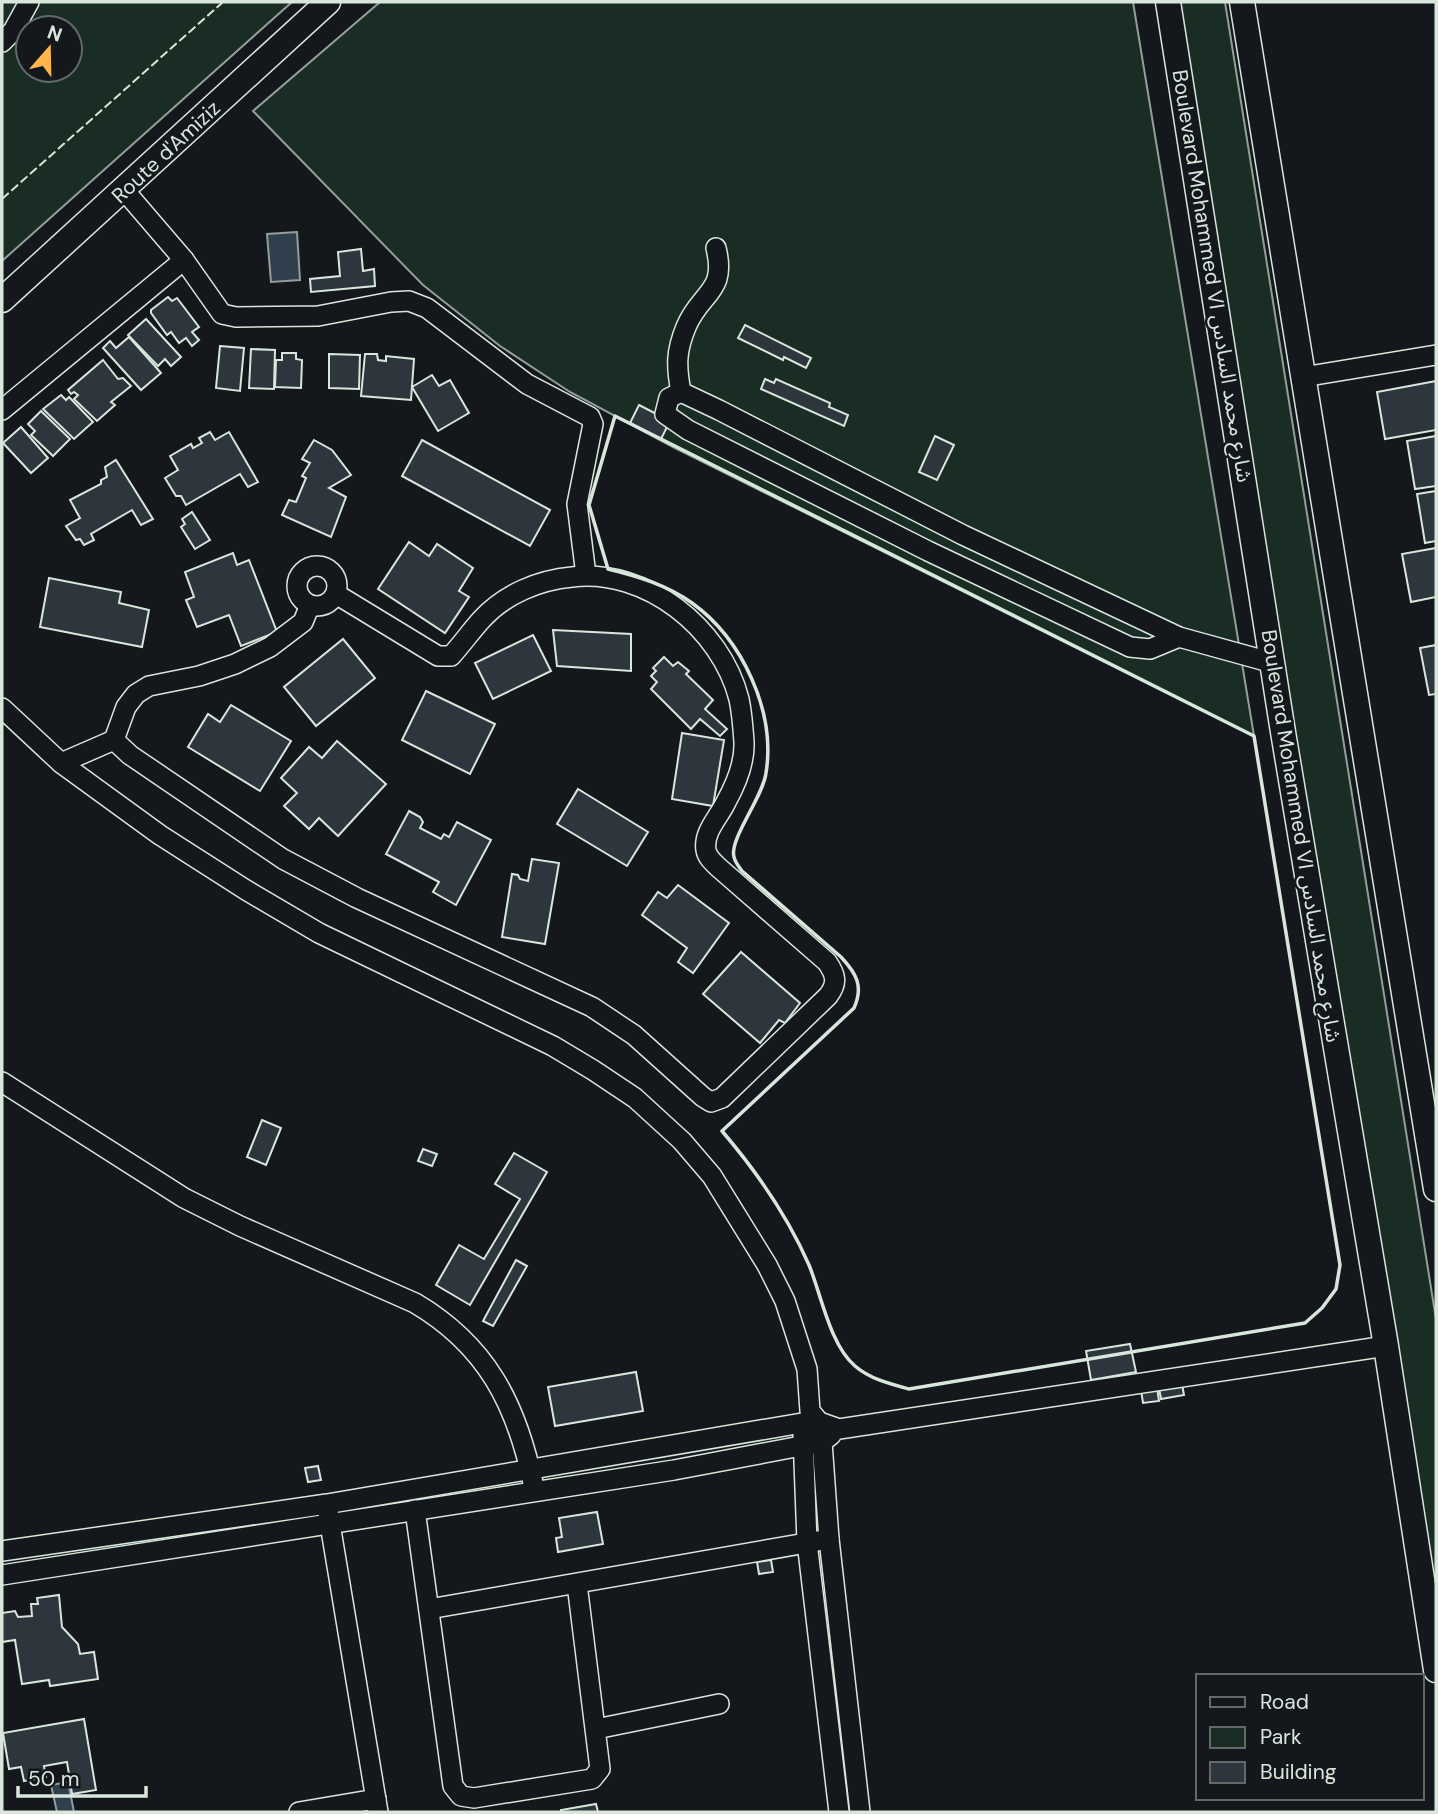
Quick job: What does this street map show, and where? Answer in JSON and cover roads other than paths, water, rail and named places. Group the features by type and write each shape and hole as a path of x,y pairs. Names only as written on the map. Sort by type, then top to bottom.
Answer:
{"main road":[{"name":"Route d'Amiziz","path":"2,300 328,2"},
{"name":"Boulevard Mohammed VI شارع محمد السادس","path":"1168,2 1436,1670"},
{"path":"1242,2 1436,1189"}],"street":[{"path":"2,43 29,2"},
{"path":"124,190 184,260 222,314 236,317 318,316 409,301 427,308 527,384 590,417 593,424 577,504 586,575"},
{"path":"681,392 676,362 687,326 719,281 720,263 716,248"},
{"path":"2,410 184,260"},
{"path":"1303,377 1436,355"},
{"path":"681,392 963,535 1179,637 1273,663"},
{"path":"681,392 669,398 665,414 688,430 928,551 1130,647 1150,649 1179,637"},
{"path":"313,566 324,567 332,573 337,583 336,594 330,602 320,606 310,605 301,599 297,590 298,579 304,570 313,566"},
{"path":"114,740 130,755 283,859 369,904 592,1007 634,1035 711,1102 722,1098 828,996 836,980 827,962 706,854 705,844 709,830 726,804 744,752 739,699 723,661 709,640 668,600 612,578 586,575 557,578 528,587 509,597 484,617 451,656 445,657 438,656 336,594"},
{"path":"61,763 114,740 126,707 136,694 149,686 198,676 235,664 270,646 303,622 310,605"},
{"path":"2,708 61,763 160,835 246,890 308,927 390,969 552,1046 635,1098 682,1141 712,1176 767,1265 785,1301 807,1369 813,1444 830,1539 860,1812"},
{"path":"2,1083 184,1198 262,1236 415,1303 437,1316 474,1349 489,1369 515,1419 534,1490"},
{"path":"2,1551 329,1514 415,1510 813,1444 839,1430 1386,1346"},
{"path":"2,1575 329,1514 530,1470 811,1419 839,1430"},
{"path":"813,1444 807,1542 839,1812"},
{"path":"415,1510 453,1786 461,1796 474,1798 592,1779 600,1769 577,1584"},
{"path":"299,1812 377,1806 329,1514"},
{"path":"429,1609 830,1539"},
{"path":"596,1729 719,1704"}],"water":[{"path":"297,232 300,280 271,282 267,234"},
{"path":"68,1782 74,1812 57,1812 51,1785"}]}
